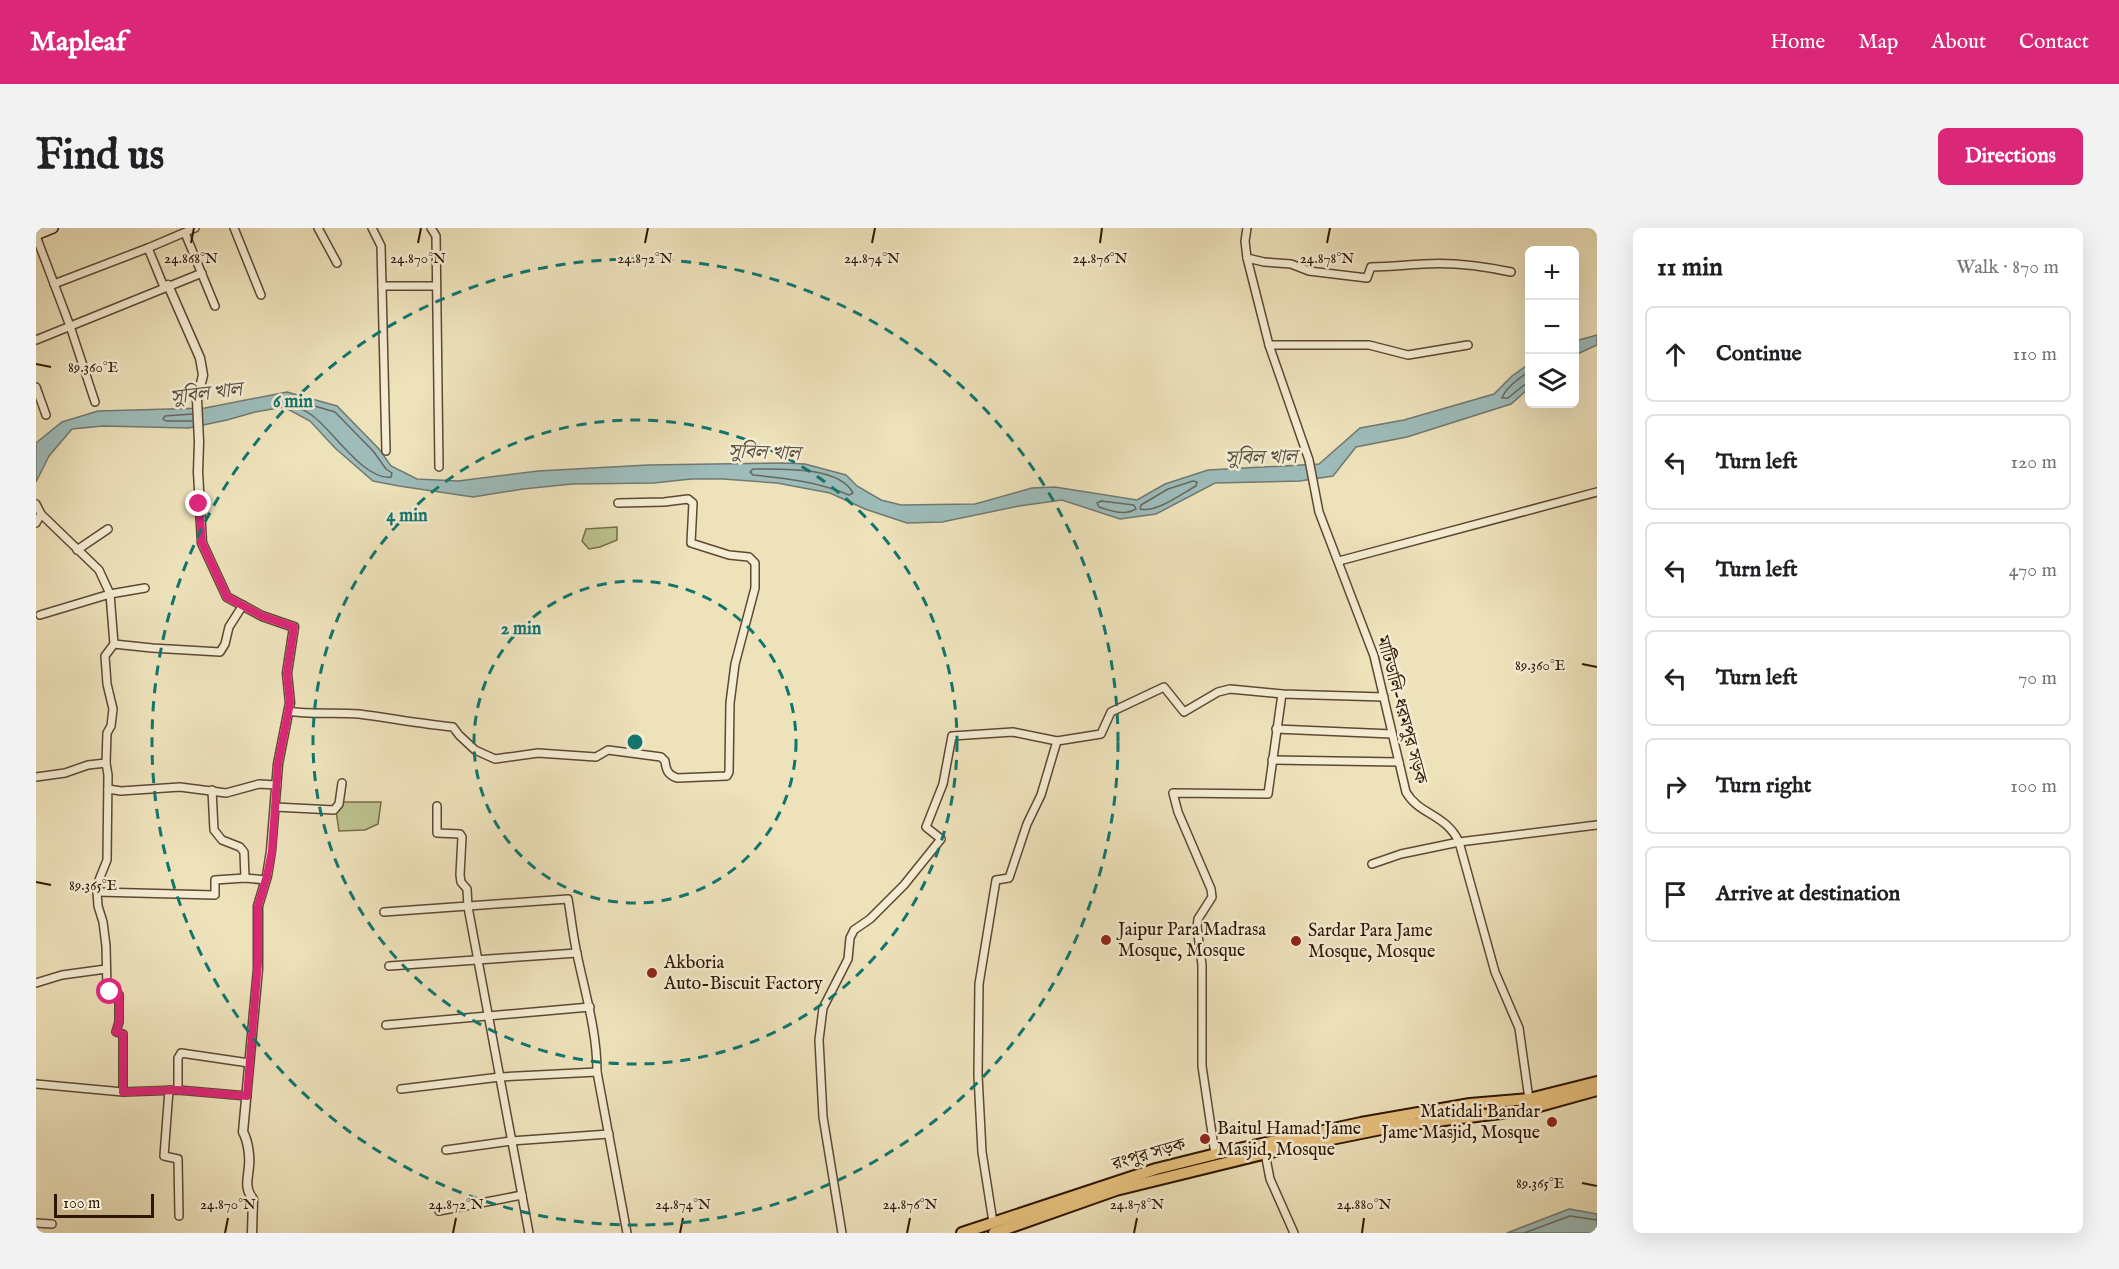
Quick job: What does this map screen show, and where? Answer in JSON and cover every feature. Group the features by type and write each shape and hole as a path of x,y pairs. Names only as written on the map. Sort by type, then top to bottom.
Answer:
{"highway":[{"name":"রংপুর সড়ক","path":"962,1233 993,1228 1156,1169 1215,1154 1361,1123 1470,1104 1529,1100 1597,1082"},
{"name":"রংপুর সড়ক","path":"993,1228 1018,1229 1116,1190 1264,1154 1396,1126 1525,1110 1597,1090"}],"main road":[{"path":"36,236 53,228"}],"street":[{"path":"54,284 195,228"},
{"path":"234,228 261,295"},
{"path":"318,228 337,263"},
{"path":"372,228 381,246 386,451"},
{"path":"431,228 436,237 439,467"},
{"path":"1247,228 1245,241 1247,258 1269,345 1369,345 1408,354 1468,345"},
{"path":"185,233 215,306"},
{"path":"36,236 70,326 95,402"},
{"path":"148,248 200,358 203,375 197,400 202,543 227,597 262,616 294,627 287,673 290,695 278,764 272,851 258,906 258,963 243,1132 247,1139 250,1167 247,1173 247,1184 249,1194 253,1199 252,1233"},
{"path":"1247,258 1291,264 1309,271 1367,278 1371,267 1422,264 1459,265 1511,272"},
{"path":"36,340 202,273"},
{"path":"382,286 436,286"},
{"name":"মাটিডালি-ধরমপুর সড়ক","path":"1269,345 1309,460 1319,512 1374,656 1406,792 1410,799 1447,823 1459,842 1496,972 1519,1028 1529,1100"},
{"path":"36,389 46,415"},
{"path":"1339,561 1597,492"},
{"path":"288,711 306,714 358,714 453,727 475,750 495,759 538,753 596,757 608,750 661,757 665,761 666,770 671,776 677,778 727,776 729,772 730,703 735,664 755,588 755,562 749,557 729,555 691,543 693,502 688,499 618,503"},
{"path":"36,504 41,514 99,570 111,594 114,644 105,656 107,684 113,709 111,726 107,733 107,860 97,892 106,946 108,991 119,995 119,1022 116,1032 123,1034 123,1092"},
{"path":"36,523 41,514"},
{"path":"77,550 108,529"},
{"path":"40,615 111,594 145,588"},
{"path":"114,644 220,652 225,644 229,627 243,605"},
{"path":"842,1233 823,1117 819,1040 823,1008 848,959 850,938 858,925 870,919 904,885 941,839 926,826 943,784 952,736 1013,732 1057,741 1101,734 1111,712 1164,687 1184,712 1218,692 1230,689 1282,694 1384,697"},
{"path":"1215,1154 1202,1066 1202,965 1197,927 1198,919 1212,897 1211,889 1178,812 1173,793 1268,794 1282,694"},
{"path":"1276,729 1392,734"},
{"path":"993,1228 982,1152 978,1075 979,984 996,880 1009,878 1027,824 1041,795 1057,741"},
{"path":"1272,760 1400,762"},
{"path":"36,777 106,763"},
{"path":"275,807 334,810 339,804 342,783"},
{"path":"108,789 121,791 180,787 226,793 259,784 277,785"},
{"path":"212,790 214,830 222,840 240,847 244,852 245,878"},
{"path":"436,806 437,833 460,834 462,837 461,882 467,889 468,907 529,1233"},
{"path":"1372,864 1401,854 1459,842 1597,825"},
{"path":"97,892 215,895 215,880 245,878 266,880"},
{"path":"384,912 568,899 577,953 590,1006 597,1054 597,1072 627,1233"},
{"path":"389,966 577,953"},
{"path":"36,983 62,975 106,969"},
{"path":"386,1025 590,1006"},
{"path":"178,1090 178,1058 181,1053 249,1063"},
{"path":"401,1089 500,1077 597,1072"},
{"path":"36,1084 123,1092 178,1090 247,1096"},
{"path":"169,1090 164,1156 178,1159 179,1216"},
{"path":"446,1150 511,1141 609,1134"},
{"path":"1264,1154 1270,1179 1294,1233"},
{"path":"439,1210 522,1196"},
{"path":"36,1223 52,1224"}],"green space":[{"path":"617,527 617,540 600,547 589,549 582,541 586,529"},
{"path":"342,802 381,802 378,824 365,830 339,831 336,811 341,808"}],"water":[{"path":"1597,335 1597,345 1579,353 1579,340"},
{"path":"1525,367 1525,392 1511,404 1407,437 1356,447 1333,476 1300,481 1215,483 1156,514 1120,519 1062,500 1019,506 942,522 907,523 865,509 830,493 777,483 723,479 572,484 473,497 373,481 335,448 310,421 284,407 189,428 103,426 72,429 49,456 36,482 36,443 62,422 98,411 205,408 287,392 337,406 379,449 391,466 417,479 458,481 538,471 648,465 785,463 805,464 846,475 857,486 881,500 901,505 975,504 1032,488 1055,487 1137,500 1165,484 1208,470 1319,464 1360,428 1404,420 1494,394"},
{"path":"1569,1209 1597,1214 1597,1233 1507,1233"}],"place":[{"name":"Jaipur Para Madrasa Mosque, Mosque","path":"1106,940"},
{"name":"Sardar Para Jame Mosque, Mosque","path":"1296,941"},
{"name":"Akboria Auto-Biscuit Factory","path":"652,973"},
{"name":"Matidali Bandar Jame Masjid, Mosque","path":"1552,1122"},
{"name":"Baitul Hamad Jame Masjid, Mosque","path":"1205,1139"}],"route":[{"path":"110,992 119,995 119,1022 116,1032 123,1034 123,1092 178,1090 247,1096 258,963 258,906 272,851 278,764 290,703 287,673 294,627 262,616 227,597 202,543 199,504"}],"water label":[{"name":"সুবিল খাল","path":"206,394"},
{"name":"সুবিল খাল","path":"764,453"},
{"name":"সুবিল খাল","path":"1261,458"}]}
